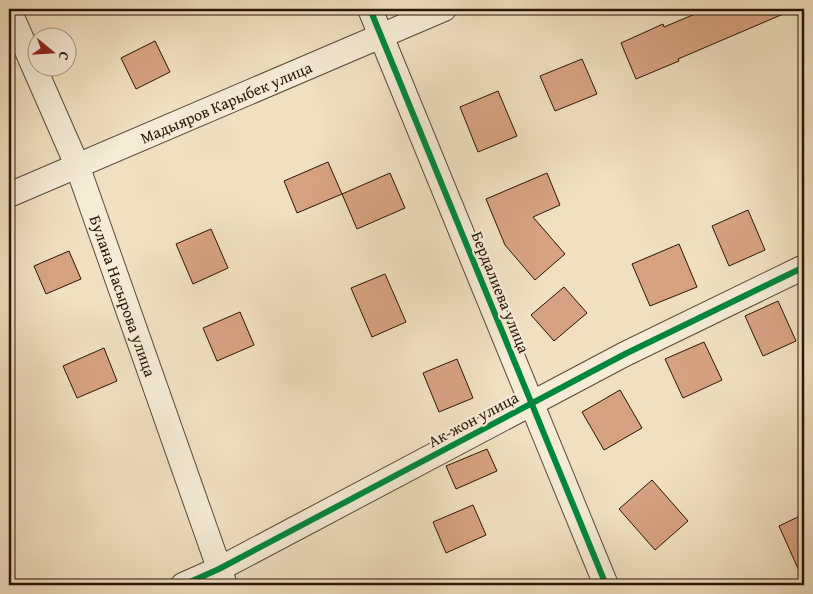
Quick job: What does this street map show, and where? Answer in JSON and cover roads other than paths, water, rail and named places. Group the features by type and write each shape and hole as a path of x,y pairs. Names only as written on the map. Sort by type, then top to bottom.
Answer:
{"street":[{"name":"Бердалиева улица","path":"370,9 606,585"},
{"name":"Мадыяров Карыбек улица","path":"9,195 444,9"},
{"name":"Булана Насырова улица","path":"9,10 77,165 222,577"},
{"name":"Ак-жон улица","path":"183,585 222,577 625,354 804,267"}]}
